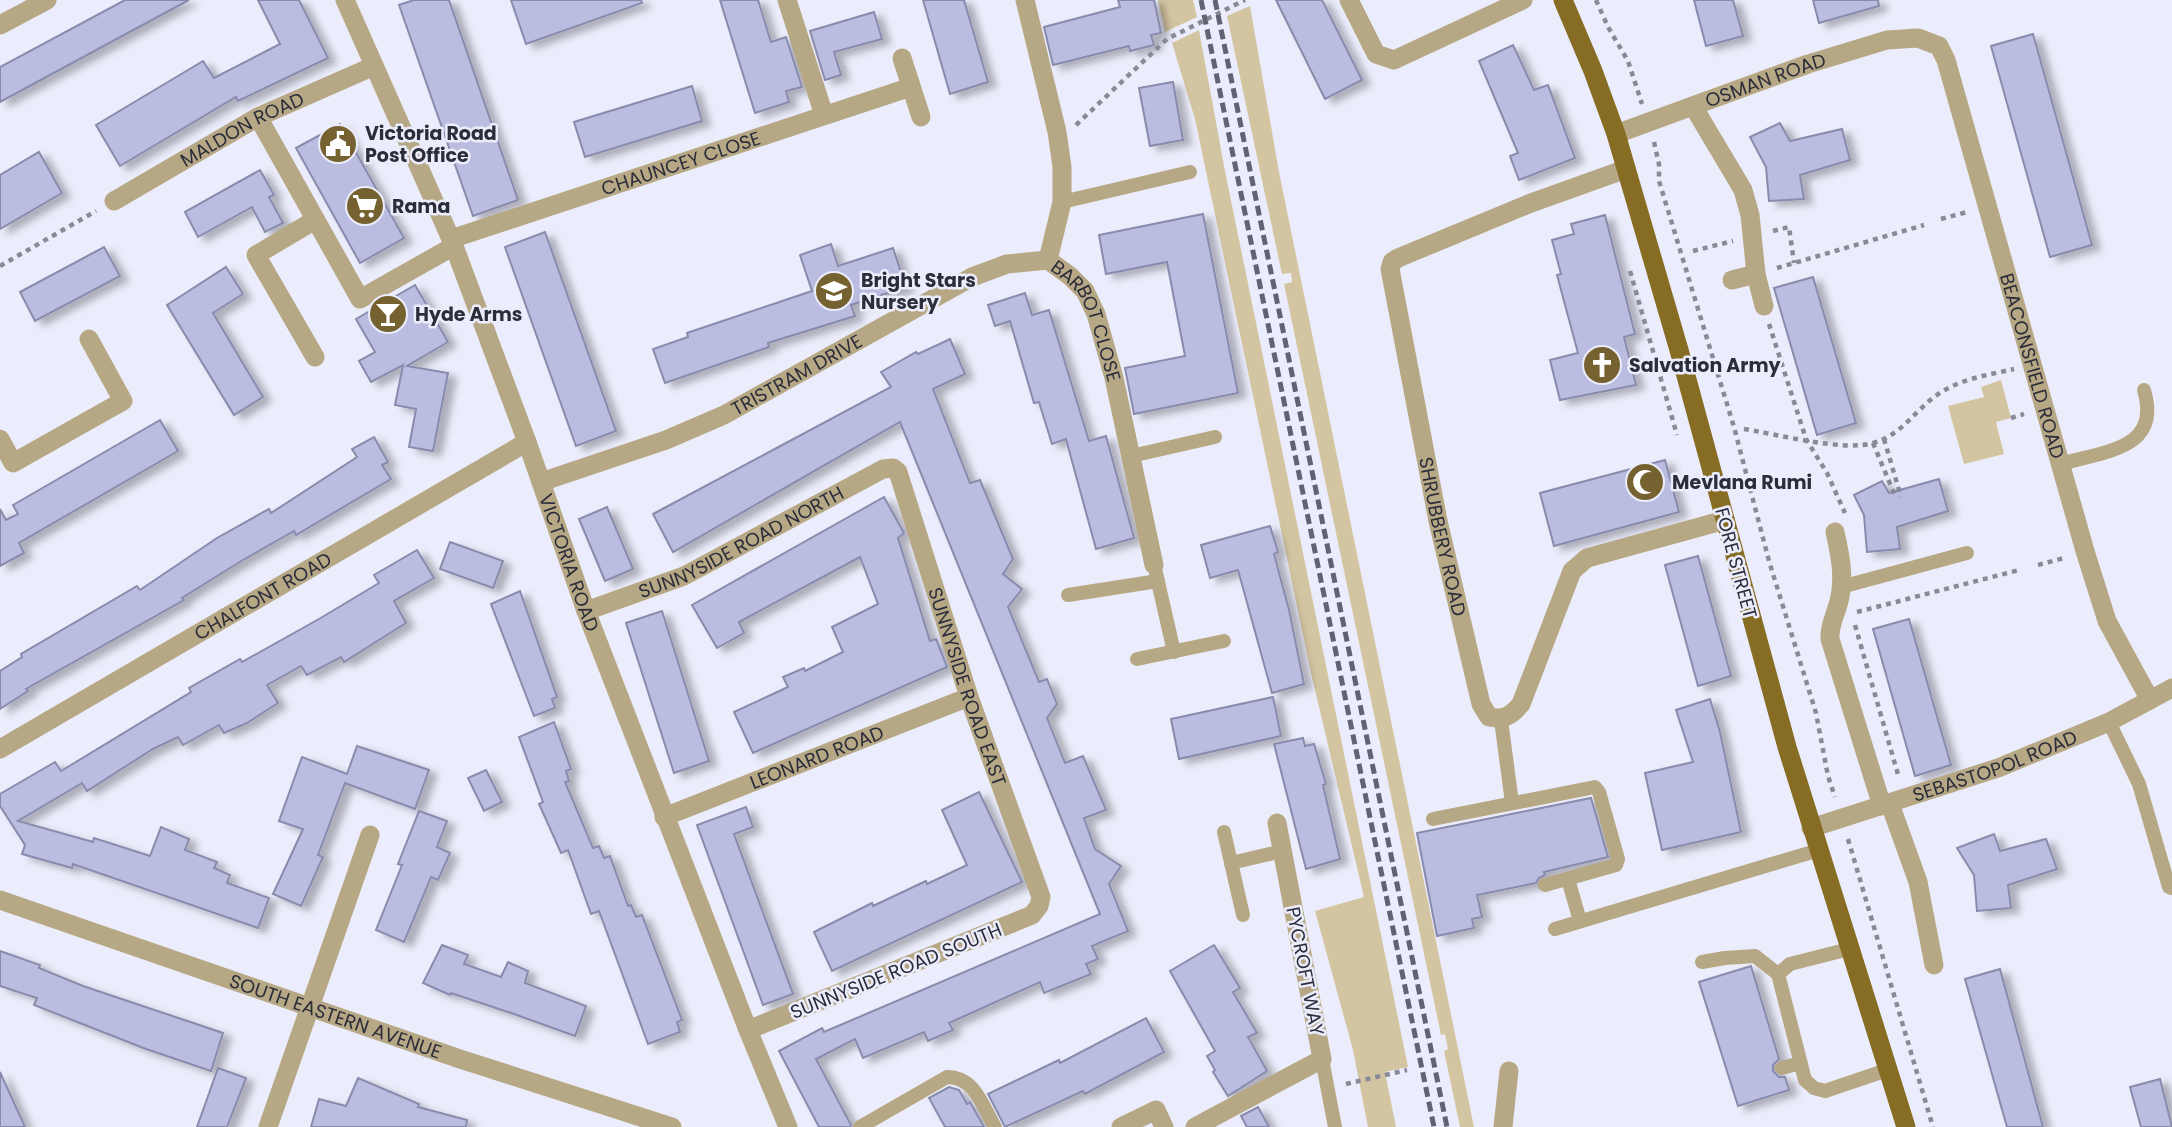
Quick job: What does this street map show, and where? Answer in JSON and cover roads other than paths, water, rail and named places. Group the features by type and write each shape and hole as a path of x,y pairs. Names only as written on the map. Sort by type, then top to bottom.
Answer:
{"main road":[{"name":"FORE STREET","path":"1563,0 1616,134 1780,725 1906,1127"}],"street":[{"path":"0,25 47,0"},
{"name":"VICTORIA ROAD","path":"345,0 453,243 586,611 664,817 788,1127"},
{"path":"787,0 824,115"},
{"name":"BARBOT CLOSE","path":"1024,0 1057,132 1062,167 1062,202 1048,260 1085,291 1096,314 1114,378 1156,573"},
{"path":"1349,0 1376,54 1394,60 1523,0"},
{"name":"OSMAN ROAD","path":"1616,134 1808,64 1887,40 1918,38"},
{"name":"BEACONSFIELD ROAD","path":"1918,38 1939,46 1946,60 2107,621 2150,700"},
{"path":"902,58 921,117"},
{"name":"MALDON ROAD","path":"114,201 258,117 374,66"},
{"name":"CHAUNCEY CLOSE","path":"315,220 359,299 453,243 911,87"},
{"path":"1693,106 1743,190 1750,215 1756,274 1764,306"},
{"path":"258,117 315,220 256,256 315,357"},
{"name":"SHRUBBERY ROAD","path":"1501,720 1489,717 1481,704 1438,521 1390,269 1392,262 1398,258 1531,203 1626,169"},
{"name":"TRISTRAM DRIVE","path":"541,482 666,440 724,415 972,277 1007,264 1048,260"},
{"path":"1732,280 1756,274"},
{"path":"0,439 13,463 123,401 89,339"},
{"name":"CHALFONT ROAD","path":"0,749 527,442"},
{"name":"SUNNYSIDE ROAD NORTH","path":"586,611 684,576 883,469 893,468"},
{"name":"SUNNYSIDE ROAD EAST","path":"893,468 898,472 969,697 1041,897 1040,906"},
{"path":"1501,720 1513,715 1521,704 1572,571 1579,564 1587,558 1725,520"},
{"path":"1835,532 1840,556 1841,587 1829,630 1830,639 1886,805 1918,882 1934,965"},
{"name":"SEBASTOPOL ROAD","path":"1811,828 1998,768 2109,722 2172,688"},
{"name":"LEONARD ROAD","path":"664,817 969,697"},
{"name":"PYCROFT WAY","path":"1195,1127 1322,1059 1277,823"},
{"path":"268,1127 370,835"},
{"name":"SOUTH EASTERN AVENUE","path":"0,900 460,1059 672,1127"},
{"name":"SUNNYSIDE ROAD SOUTH","path":"748,1030 1032,915 1040,906"},
{"path":"1503,1127 1508,1071"},
{"path":"1121,1127 1156,1110 1164,1127"}],"lane":[{"path":"1062,202 1189,172"},
{"path":"2061,464 2129,444 2142,433 2150,408 2144,390"},
{"path":"1131,456 1215,437"},
{"path":"1841,587 1967,553"},
{"path":"1068,595 1156,573 1174,652"},
{"path":"1137,659 1224,641"},
{"path":"1501,720 1512,803"},
{"path":"2109,722 2139,784 2169,887 2172,888"},
{"path":"1433,819 1595,786 1618,859 1616,865 1545,885"},
{"path":"1224,832 1243,915"},
{"path":"1555,929 1819,850"},
{"path":"1231,863 1282,851"},
{"path":"1568,879 1580,921"},
{"path":"1778,974 1790,964 1849,949"},
{"path":"1702,962 1755,956 1778,974 1805,1080 1814,1088 1825,1091 1887,1070"},
{"path":"1322,1059 1335,1127"},
{"path":"1782,1068 1800,1063"},
{"path":"860,1127 947,1077 961,1077 972,1086 995,1127"}],"railway":[{"path":"1201,0 1434,1127"},
{"path":"1215,0 1447,1127"}],"place":[{"name":"Victoria Road Post Office","path":"338,144"},
{"name":"Rama","path":"365,206"},
{"name":"Bright Stars Nursery","path":"834,291"},
{"name":"Hyde Arms","path":"388,314"},
{"name":"Salvation Army","path":"1602,365"},
{"name":"Mevlana Rumi","path":"1645,482"}]}
